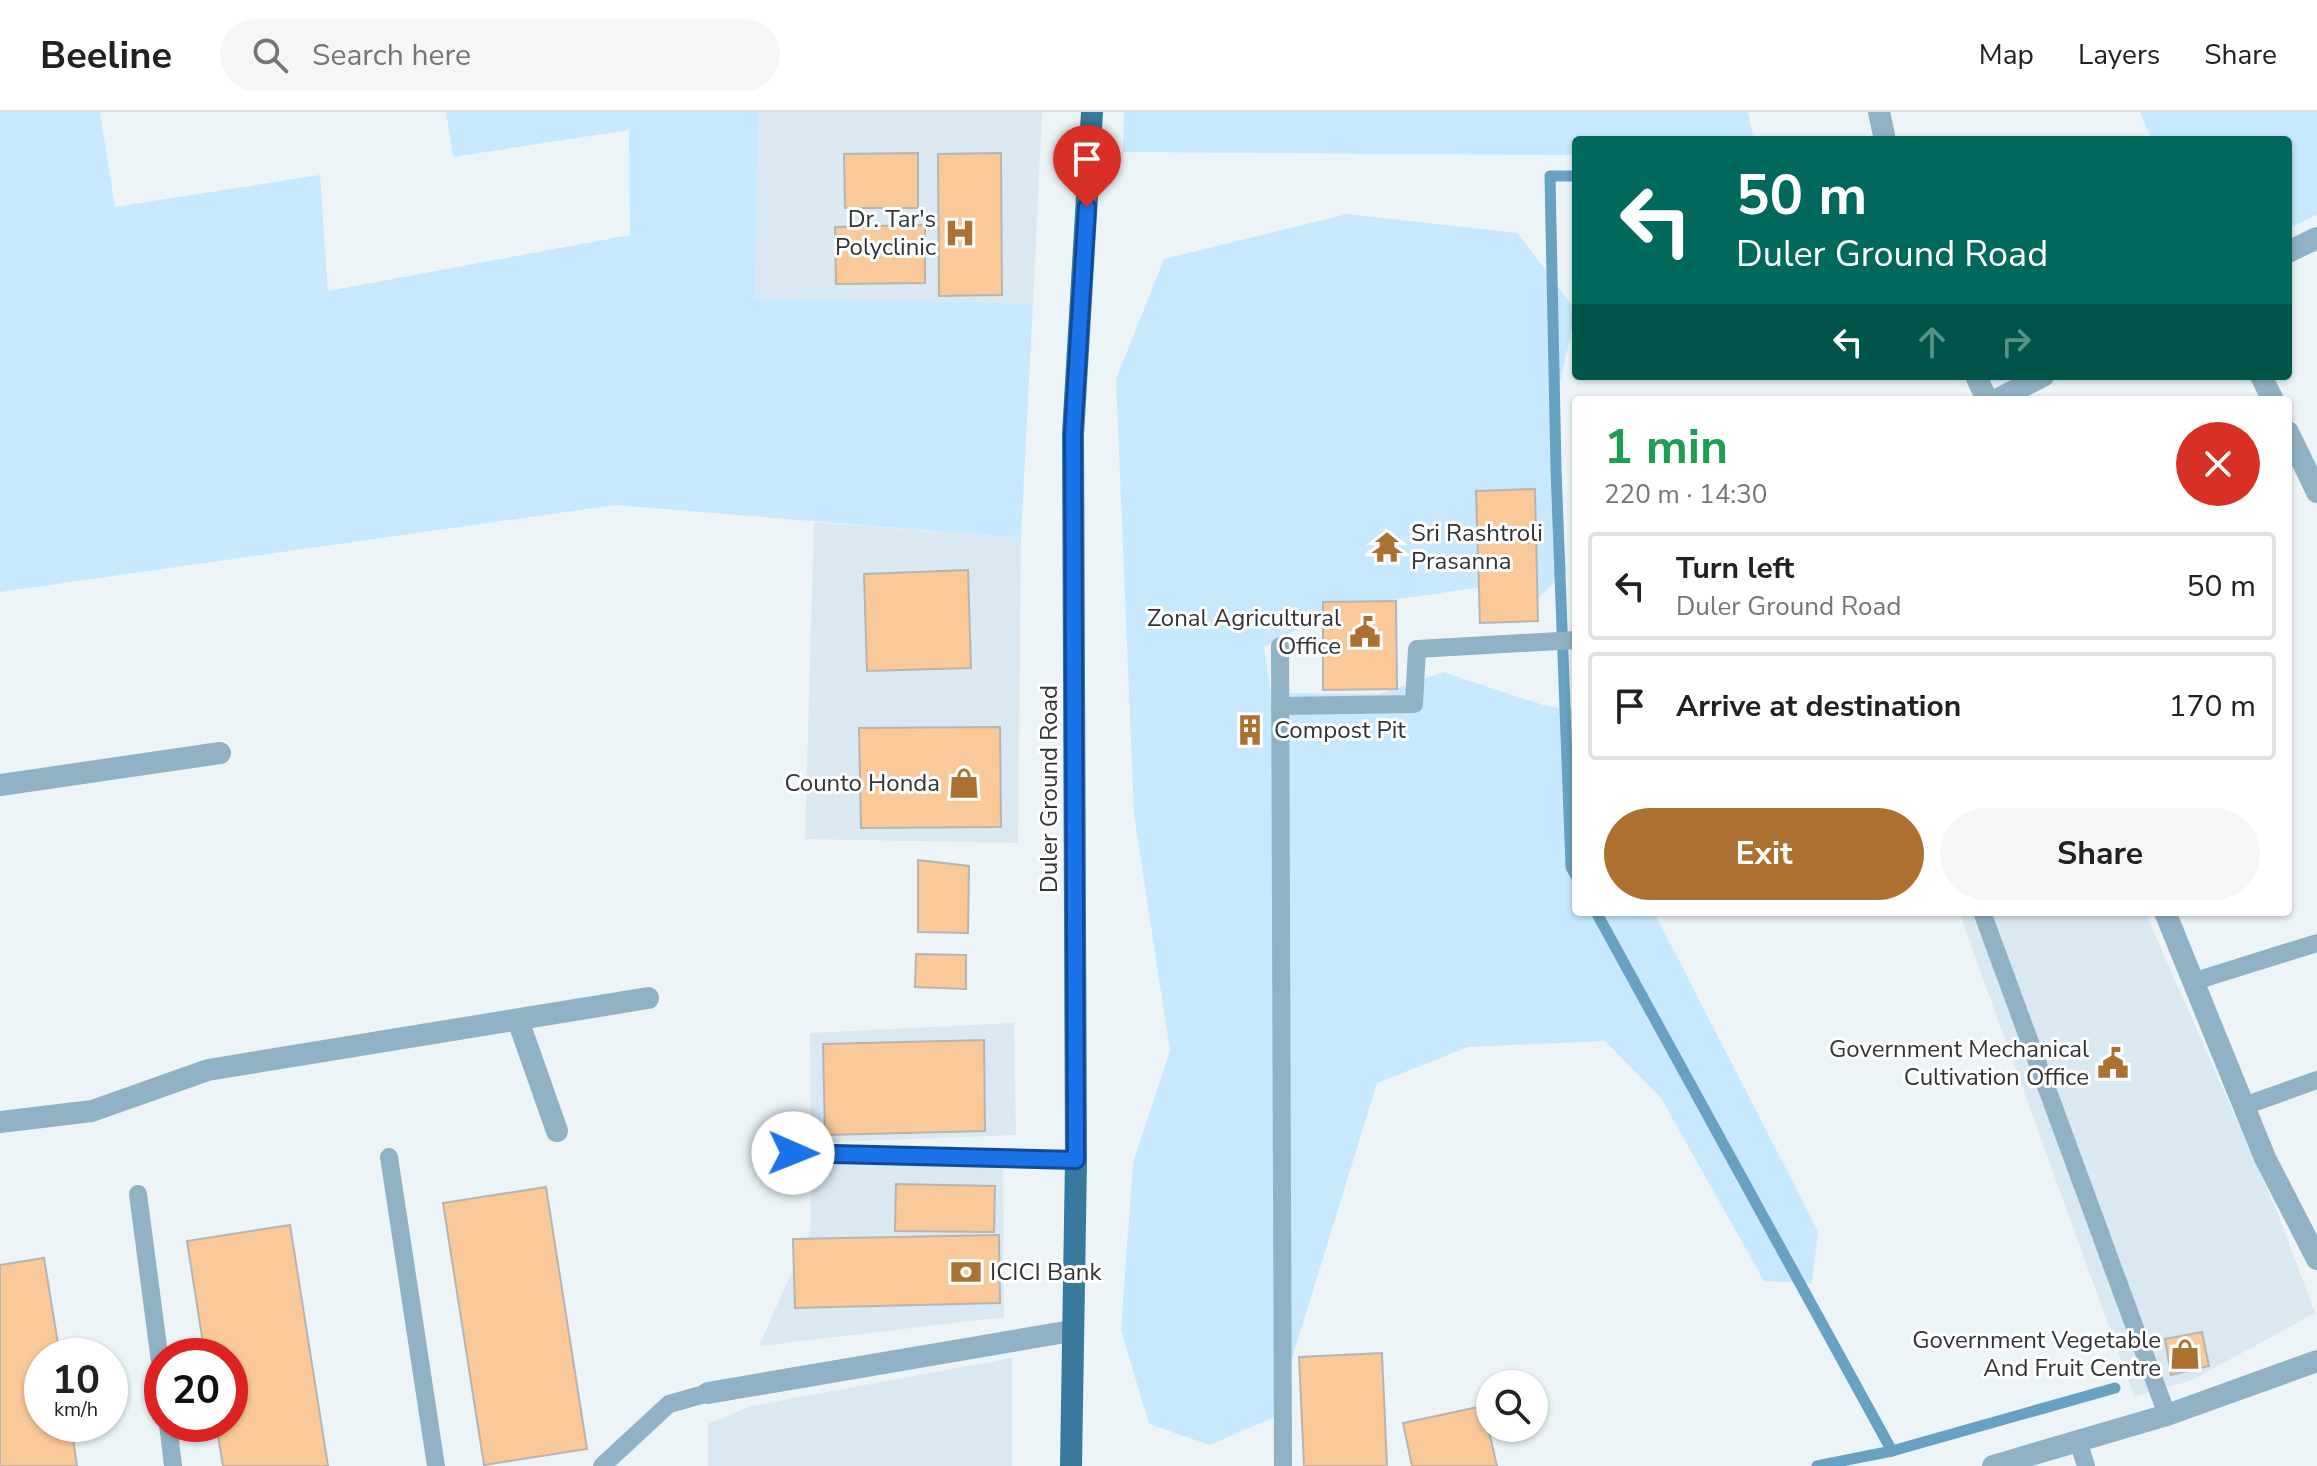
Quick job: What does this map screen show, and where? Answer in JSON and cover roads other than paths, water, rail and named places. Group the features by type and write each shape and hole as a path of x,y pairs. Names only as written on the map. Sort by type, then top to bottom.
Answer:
{"main road":[{"name":"Duler Ground Road","path":"1071,1466 1076,1160 1073,434 1092,112"}],"street":[{"path":"1879,112 1884,136"},
{"path":"2292,250 2317,238"},
{"path":"2004,396 2035,380"},
{"path":"2292,440 2317,492"},
{"path":"0,785 220,753"},
{"path":"2167,916 2265,1158 2317,1259"},
{"path":"0,1122 92,1111 208,1070 648,998"},
{"path":"518,1020 557,1131"},
{"path":"708,1393 1071,1331"},
{"path":"1993,1466 2167,1415 2317,1361"}],"lane":[{"path":"1280,706 1414,704 1417,649 1572,640"},
{"path":"1280,646 1283,1466"},
{"path":"1983,916 2167,1415"},
{"path":"2192,982 2317,943"},
{"path":"2244,1106 2317,1080"},
{"path":"761,1152 1076,1160"},
{"path":"389,1157 436,1466"},
{"path":"138,1194 157,1338"},
{"path":"602,1466 669,1404 708,1393"},
{"path":"2078,1441 2086,1466"},
{"path":"170,1442 173,1466"}],"waterway":[{"path":"1572,176 1550,176 1556,469 1572,869"},
{"path":"1598,916 1892,1451 1817,1466"},
{"path":"1892,1451 2115,1388"}],"place":[{"name":"Dr. Tar's Polyclinic","path":"960,233"},
{"name":"Sri Rashtroli Prasanna","path":"1387,547"},
{"name":"Zonal Agricultural Office","path":"1365,632"},
{"name":"Compost Pit","path":"1250,730"},
{"name":"Counto Honda","path":"964,783"},
{"name":"Government Mechanical Cultivation Office","path":"2113,1063"},
{"name":"ICICI Bank","path":"966,1272"},
{"name":"Government Vegetable And Fruit Centre","path":"2185,1354"}]}
